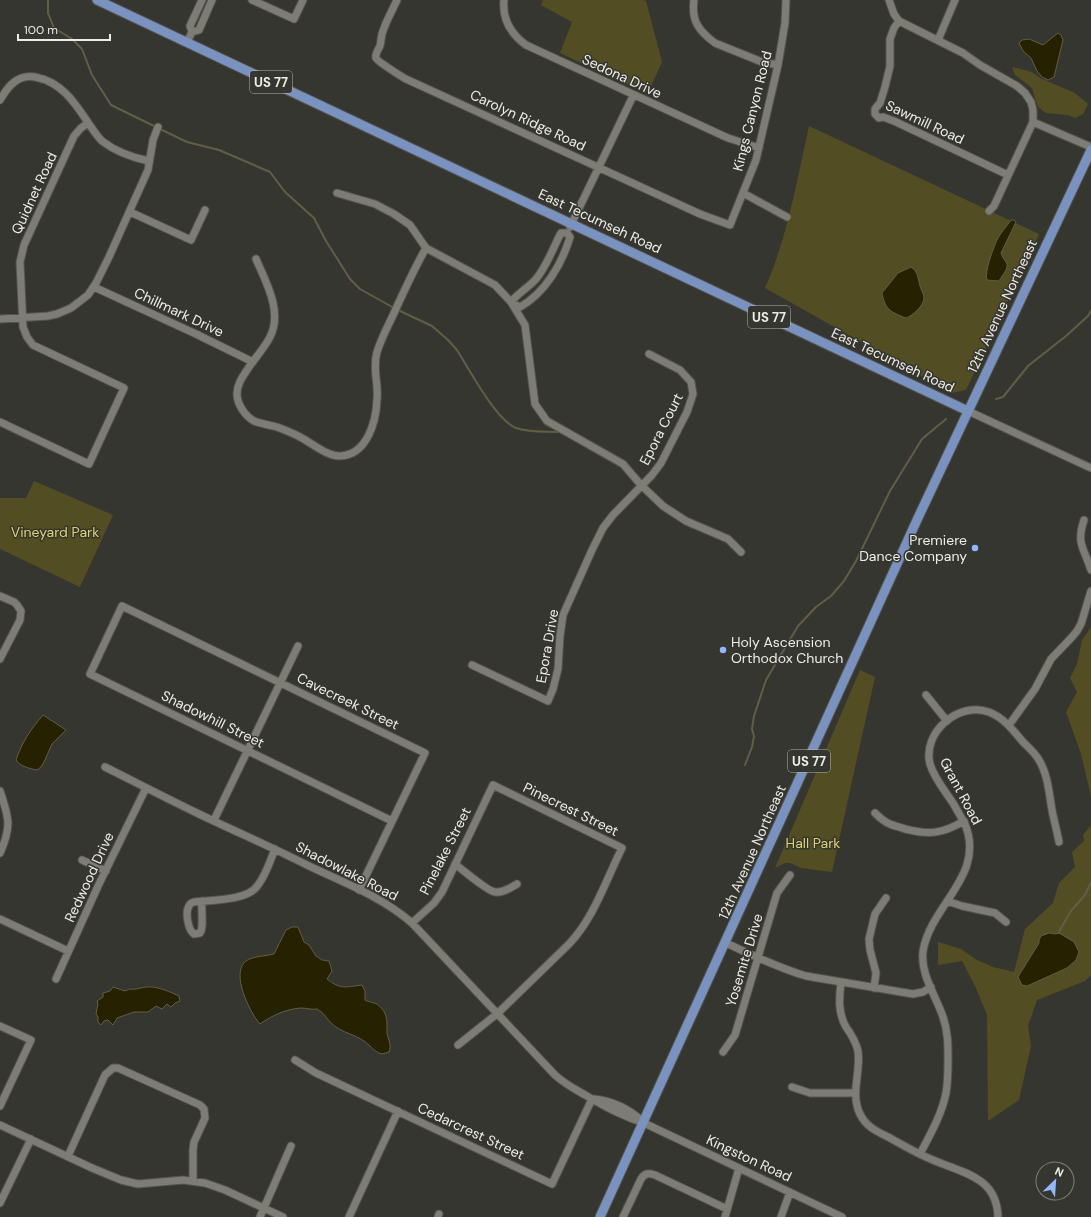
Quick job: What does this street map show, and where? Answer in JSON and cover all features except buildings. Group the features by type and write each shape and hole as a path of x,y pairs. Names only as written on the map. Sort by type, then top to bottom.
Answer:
{"main road":[{"name":"East Tecumseh Road","path":"98,0 968,411"},
{"name":"12th Avenue Northeast","path":"600,1217 968,411 1091,150"}],"street":[{"path":"187,42 192,32 190,26 202,0"},
{"path":"192,32 199,30 212,0"},
{"path":"252,0 294,19 303,0"},
{"name":"Carolyn Ridge Road","path":"397,0 382,34 376,55 377,61 387,66 398,75 700,214 730,225"},
{"name":"Sedona Drive","path":"504,0 503,9 505,19 510,30 517,39 526,46 728,138 759,148"},
{"path":"694,0 693,16 704,35 719,45 762,62 778,65"},
{"name":"Kings Canyon Road","path":"730,225 753,171 759,148 778,65 785,23 786,0"},
{"path":"888,0 899,21 963,53 980,65 1017,86 1026,93 1031,102 1033,122 994,206 989,211"},
{"path":"938,40 955,0"},
{"name":"Sawmill Road","path":"899,21 894,28 890,39 890,66 884,92 880,103 875,109 875,114 879,118 883,117 894,121 1008,175"},
{"path":"0,100 12,83 22,77 40,78 54,84 71,98 100,139 108,145 136,159 149,162"},
{"path":"567,233 634,96"},
{"path":"1033,122 1091,147"},
{"name":"Quidnet Road","path":"0,422 89,464 124,388 33,345 25,334 22,317 20,262 24,245 74,136 80,128 88,123"},
{"path":"0,319 48,316 77,304 88,295 94,287 109,257 148,170 153,140 158,127"},
{"path":"337,193 375,204 394,214 410,225 426,248 495,285 511,302 525,326 536,404 547,421 623,464 641,485 663,506 686,521 728,539 741,552"},
{"path":"743,193 787,217"},
{"path":"130,212 191,240 205,210"},
{"path":"511,302 515,297 527,289 541,273 561,233 567,233"},
{"path":"511,302 520,307 528,303 546,284 552,276 569,241 570,237 567,233"},
{"path":"256,259 267,285 275,316 274,326 270,337 239,384 237,395 240,405 245,414 254,420 298,436 325,452 340,456 351,454 361,447 369,433 378,400 374,369 377,353 413,272 426,248"},
{"name":"Chillmark Drive","path":"94,287 253,362"},
{"name":"Epora Court","path":"641,485 652,475 661,463 687,412 693,394 691,382 680,370 650,354"},
{"name":"East Tecumseh Road","path":"968,411 1091,468"},
{"name":"Epora Drive","path":"472,665 548,701 558,670 560,636 565,609 603,528 641,485"},
{"path":"1084,520 1081,530 1081,543 1091,570"},
{"path":"1009,725 1035,688 1051,659 1077,631 1081,624 1091,592"},
{"path":"0,596 17,605 21,611 20,620 0,660"},
{"name":"Cavecreek Street","path":"122,606 425,753 359,890"},
{"name":"Shadowhill Street","path":"122,606 90,674 392,821"},
{"path":"214,820 298,646"},
{"path":"926,695 947,721"},
{"name":"Grant Road","path":"920,1154 941,1109 948,1083 948,1046 946,1028 923,963 924,946 927,935 966,870 971,853 968,832 964,821 936,778 930,764 929,752 934,737 947,721 953,716 964,712 982,710 996,716 1009,725 1035,754 1042,765 1059,842"},
{"name":"Shadowlake Road","path":"105,767 390,906 412,923 562,1081 576,1091 592,1099 607,1101 633,1113 644,1123"},
{"name":"Pinelake Street","path":"412,923 438,898 493,785"},
{"name":"Pinecrest Street","path":"493,785 622,848 580,933 498,1013"},
{"name":"Redwood Drive","path":"56,979 146,788"},
{"path":"0,791 8,813 9,826 7,836 0,853"},
{"path":"875,813 889,824 921,833 943,831 964,821"},
{"path":"202,901 241,896 252,892 258,886 275,849"},
{"path":"82,860 106,871"},
{"path":"455,864 492,891 498,892 517,884"},
{"name":"Yosemite Drive","path":"723,1052 735,1035 777,893 790,875"},
{"path":"874,988 876,973 868,939 875,914 886,898"},
{"path":"947,901 962,906 995,913 1006,922"},
{"path":"0,919 68,951"},
{"path":"726,943 792,972 841,983 913,994 923,992 931,987"},
{"path":"841,983 839,998 842,1015 858,1051 855,1100 861,1115 870,1127 920,1154 982,1181 995,1198 998,1217"},
{"path":"458,1045 498,1013"},
{"path":"0,1026 31,1040 0,1106"},
{"name":"Cedarcrest Street","path":"295,1060 316,1073 552,1184 592,1099"},
{"path":"68,1156 105,1076 113,1068 118,1068 200,1105 204,1109 205,1118 196,1137 193,1150 192,1180"},
{"path":"792,1087 810,1093 855,1094"},
{"path":"349,1217 398,1112"},
{"name":"Kingston Road","path":"644,1123 842,1217"},
{"path":"0,1125 108,1175 129,1182 148,1184 192,1180 218,1187 283,1217"},
{"path":"0,1203 31,1139"},
{"path":"260,1217 291,1146"},
{"path":"725,1217 739,1168"},
{"path":"623,1217 641,1179 645,1174 654,1175 727,1209"},
{"path":"781,1217 790,1192"}],"green space":[{"path":"543,0 646,1 662,62 648,93 560,53 572,22 541,5"},
{"path":"1012,67 1032,72 1040,78 1075,93 1088,104 1083,114 1075,118 1068,115 1046,113 1038,107 1032,88 1015,75"},
{"path":"809,126 1039,234 966,390 952,393 765,288 773,269 785,229 796,188"},
{"name":"Vineyard Park","path":"34,481 113,515 80,587 0,549 0,498 26,498"},
{"path":"1091,627 1091,796 1081,754 1066,712 1077,692 1070,678 1077,664 1082,640"},
{"name":"Hall Park","path":"860,670 875,677 832,872 801,868 790,863 785,863 775,868"},
{"path":"1091,825 1091,975 1085,981 1037,1000 1028,1026 1031,1046 1019,1100 988,1121 987,1015 976,988 962,961 938,965 938,942 961,949 977,960 993,967 1014,972 1025,929 1053,903 1059,883 1075,867 1072,852 1084,841 1083,835","holes":["1049,933 1074,942 1079,952 1076,960 1067,968 1027,986 1028,961"]}],"shaded area":[{"path":"1058,33 1061,35 1063,40 1054,77 1048,80 1042,77 1037,71 1031,58 1023,51 1019,43 1022,40 1029,39 1043,45"},
{"path":"1011,220 1016,222 1001,253 1007,267 999,281 987,280 986,276 988,265 994,247 998,238"},
{"path":"911,267 916,273 924,298 922,304 917,310 906,318 892,312 889,309 885,303 882,293 898,273"},
{"path":"43,715 66,730 52,744 44,762 37,770 22,766 16,760 27,736"},
{"path":"292,927 298,927 304,942 309,945 316,956 322,960 329,961 332,971 327,979 336,985 343,987 362,985 365,991 365,1000 381,1007 387,1021 387,1033 390,1044 389,1052 382,1054 377,1052 366,1042 334,1026 323,1013 317,1009 301,1008 285,1011 260,1024 256,1019 243,993 240,974 242,967 249,959 274,954 286,930"},
{"path":"1049,933 1059,933 1074,942 1079,952 1076,960 1067,968 1027,986 1022,985 1018,977 1039,943 1041,936"},
{"path":"113,987 125,991 146,987 158,988 179,996 180,1001 171,1007 167,1004 162,1009 156,1006 148,1012 134,1012 117,1018 113,1025 108,1020 104,1021 101,1025 98,1022 98,1017 96,1014 98,1004 97,1001 103,997 103,993 110,991"}],"waterway":[{"path":"48,0 48,13 54,28 72,39 82,49 92,75 111,105 156,127"},
{"path":"160,129 187,142 219,150 270,172 285,192 314,218 326,241 350,279 360,289 394,308"},
{"path":"398,310 432,326 448,340 457,350 492,405 508,423 516,428 527,431 561,432"},
{"path":"996,399 1003,397 1028,366 1066,336 1088,316 1091,311"},
{"path":"745,765 752,747 754,736 752,729 754,716 766,680 798,626 816,607 831,596 844,581 856,561 890,491 922,439 946,419"},
{"path":"1059,933 1071,911 1085,895 1091,882"}],"place":[{"name":"Premiere Dance Company","path":"975,548"},
{"name":"Holy Ascension Orthodox Church","path":"723,650"}]}
